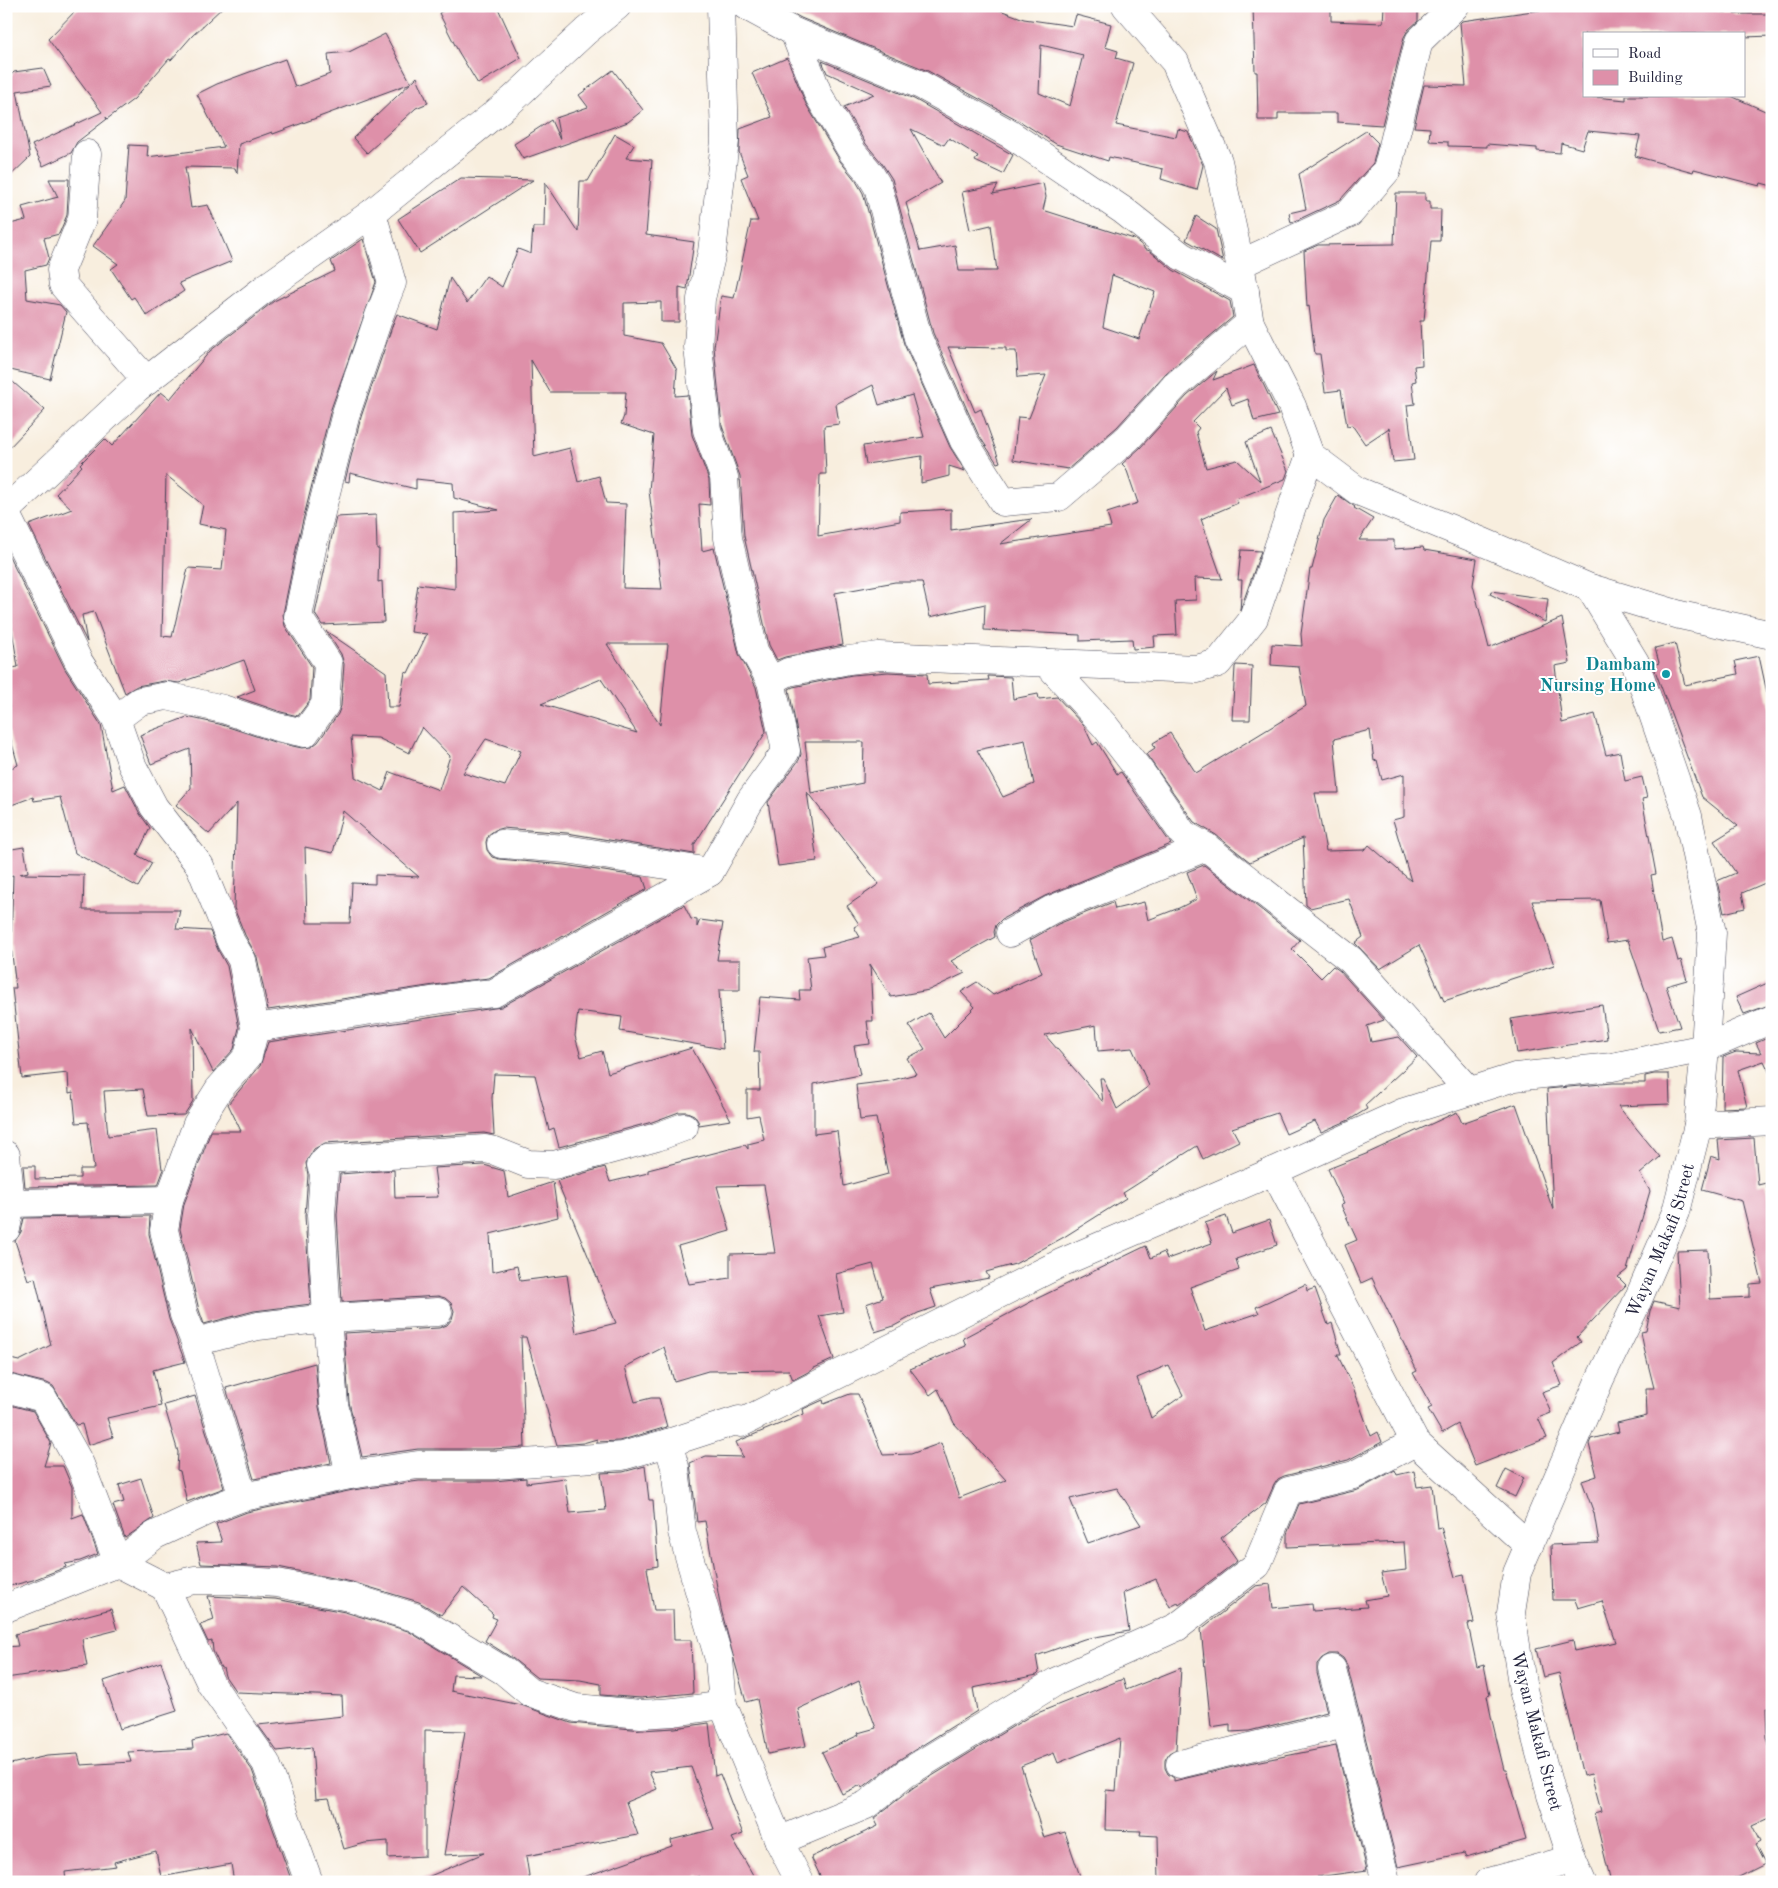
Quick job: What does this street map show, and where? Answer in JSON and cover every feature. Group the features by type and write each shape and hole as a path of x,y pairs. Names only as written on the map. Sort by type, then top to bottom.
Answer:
{"street":[{"path":"6,510 147,381 268,286 372,213 512,100 586,31 617,6"},
{"path":"254,1028 463,996 494,993 710,872 750,801 786,751 771,681 754,651 728,538 724,477 707,430 698,348 701,298 712,252 725,141 721,6"},
{"path":"746,6 794,32 921,85 1010,134 1124,211 1182,256 1244,291"},
{"path":"1126,6 1175,62 1218,161 1240,264 1250,323 1292,406 1310,455 1358,491 1590,588 1680,615 1772,635"},
{"path":"1240,264 1350,213 1387,170 1419,41 1455,6"},
{"path":"794,32 819,96 853,153 870,172 878,187 918,338 964,441 1003,502 1059,497 1128,438 1176,385 1250,323"},
{"path":"87,154 82,219 62,270 63,285 147,381"},
{"path":"116,719 140,701 168,696 305,733 325,705 328,663 298,617 313,544 346,413 392,283 372,213"},
{"path":"771,681 788,672 879,656 1197,669 1218,663 1254,618 1310,455"},
{"path":"6,514 79,662 116,719 132,765 154,807 200,866 231,942 242,960 254,1028 248,1056 220,1089 197,1124 169,1200 164,1230 184,1314 195,1342 243,1497"},
{"name":"Wayan Makafi Street","path":"1577,1870 1551,1794 1523,1690 1511,1613 1517,1573 1596,1388 1676,1212 1698,1125 1712,934 1688,816 1635,662 1590,588"},
{"path":"1047,663 1105,726 1142,774 1183,834 1206,847 1351,960 1469,1091"},
{"path":"501,844 566,849 710,872"},
{"path":"1010,933 1052,910 1206,847"},
{"path":"6,1608 118,1563 155,1535 243,1497 350,1475 418,1465 494,1464 622,1456 739,1420 741,1423 1063,1262 1404,1112 1515,1077 1612,1067 1705,1048 1772,1019"},
{"path":"1698,1125 1772,1121"},
{"path":"350,1475 334,1404 327,1318 322,1215 324,1173 321,1164 326,1159 485,1149 528,1164 554,1165 657,1137 684,1127"},
{"path":"6,1155 8,1202 6,1229"},
{"path":"1274,1170 1415,1442 1529,1546"},
{"path":"8,1202 169,1200"},
{"path":"195,1342 258,1326 327,1318 438,1312"},
{"path":"6,1388 43,1398 80,1464 118,1563 165,1587 211,1684 266,1763 309,1882"},
{"path":"779,1841 866,1805 905,1774 1057,1680 1177,1627 1257,1565 1288,1491 1354,1475 1415,1442"},
{"path":"668,1443 675,1467 682,1532 719,1659 723,1705 779,1841 800,1882"},
{"path":"165,1587 194,1580 227,1580 277,1584 349,1597 414,1617 504,1670 530,1692 576,1708 641,1714 674,1712 723,1705"},
{"path":"1332,1669 1344,1724 1386,1882"},
{"path":"1180,1764 1344,1724"},
{"path":"1488,1882 1577,1870"}],"building":[{"path":"80,6 224,6 192,36 171,60 169,59 134,99 77,142 71,153 43,166 32,145 102,112 48,39"},
{"path":"452,6 497,6 521,58 478,84 458,51 439,13"},
{"path":"779,6 997,6 997,9 1024,19 1073,26 1076,15 1111,24 1105,47 1118,51 1116,58 1133,63 1116,125 1176,137 1178,129 1188,132 1203,165 1197,190 1161,179 1163,169 1109,157 1108,161 1056,144 1018,120 928,71 801,18","holes":["1041,45 1083,55 1070,106 1039,93"]},
{"path":"1253,6 1331,6 1331,21 1383,23 1384,6 1418,6 1418,21 1408,30 1404,37 1382,125 1337,122 1337,113 1278,113 1278,120 1258,120"},
{"path":"1569,6 1704,6 1722,12 1734,12 1734,14 1772,14 1772,36 1746,37 1746,32 1583,32 1583,98 1626,100 1626,98 1736,98 1772,114 1772,186 1761,183 1760,186 1694,169 1693,172 1635,156 1640,136 1588,131 1582,149 1561,143 1560,153 1537,151 1537,148 1487,144 1487,147 1448,146 1448,142 1429,141 1430,128 1414,127 1424,85 1466,86 1460,23 1462,21"},
{"path":"385,34 411,83 273,134 272,132 239,144 237,173 235,168 185,167 191,208 208,205 232,261 179,283 184,291 147,316 134,297 131,299 111,269 118,264 93,246 125,201 129,145 148,146 147,157 224,147 197,94 217,84 285,59 295,87 330,74 328,54 349,52"},
{"path":"787,58 806,104 840,161 863,193 904,344 950,447 965,471 949,466 949,476 921,483 922,456 866,464 863,446 924,437 912,395 879,405 873,385 836,404 839,424 824,426 826,474 820,474 818,536 900,521 900,512 951,509 951,530 1032,519 1000,544 1111,527 1107,513 1138,503 1126,468 1122,464 1140,448 1187,396 1217,371 1213,380 1254,365 1278,415 1254,421 1248,399 1232,405 1226,388 1193,422 1199,428 1196,432 1206,468 1237,460 1260,481 1246,442 1271,431 1288,471 1285,479 1236,499 1238,503 1201,519 1222,579 1195,578 1196,600 1175,601 1177,635 1154,636 1155,647 1133,649 1132,639 1080,641 1080,635 984,630 985,604 930,617 922,582 895,582 835,593 843,645 777,660 769,645 744,536 740,476 722,426 714,347 721,296 734,298 751,221 758,221 741,178 748,175 739,152 740,129 772,117 752,73"},
{"path":"822,61 914,99 1013,155 1003,174 975,161 978,156 949,138 944,145 911,129 941,183 906,203 920,251 955,245 959,271 997,271 991,225 970,230 962,192 998,185 993,194 1043,183 1046,197 1043,210 1134,239 1144,249 1150,251 1173,270 1230,301 1233,317 1166,373 1117,427 1068,469 1013,460 1018,417 1029,418 1046,375 1018,377 1016,351 1006,351 1006,348 948,347 975,412 981,409 1000,462 997,463 978,434 933,333 892,179 866,144 844,107 874,94 827,73","holes":["1112,275 1155,292 1139,339 1103,327"]},
{"path":"43,68 51,86 17,91 30,157 6,180 6,80 14,72"},
{"path":"613,70 643,110 628,122 523,159 514,144 551,120 560,140 556,118 588,107 579,95"},
{"path":"417,77 428,103 416,108 367,153 353,138"},
{"path":"1366,131 1378,143 1373,163 1340,200 1291,223 1289,213 1306,209 1299,174"},
{"path":"615,134 634,145 626,158 652,160 646,235 694,242 687,289 679,287 679,322 661,322 661,302 624,303 624,336 661,343 677,370 675,396 688,395 692,435 709,480 710,505 699,504 702,551 714,548 739,654 756,687 766,732 694,845 694,854 567,833 502,828 488,835 486,842 487,850 492,857 564,865 643,877 647,889 489,978 268,1010 257,957 245,935 234,908 237,803 209,834 176,805 191,788 190,749 151,764 140,735 187,717 219,724 274,742 302,748 311,747 318,742 338,714 341,706 344,664 341,654 326,631 386,672 388,707 399,707 405,672 408,673 427,634 411,632 418,584 455,589 454,513 499,510 454,498 453,483 416,479 416,489 350,473 349,482 345,481 361,417 394,321 397,314 437,329 450,278 467,303 486,276 502,287 518,249 531,254 533,227 544,227 545,182 578,232 580,181 588,181","holes":["531,360 550,392 626,392 624,416 621,424 654,435 649,491 662,589 623,588 626,504 606,503 599,476 578,482 570,448 534,457","607,644 668,644 660,725","601,679 637,733 541,704","422,727 450,756 439,790 390,772 383,791 355,777 351,737 378,738 409,753","486,739 521,751 505,786 463,773","343,811 419,877 375,875 375,884 352,883 350,923 307,923 305,847 333,853"]},
{"path":"461,178 533,180 420,253 398,219"},
{"path":"49,179 69,179 67,215 59,234 44,238 49,258 46,265 25,270 27,299 60,305 66,312 50,379 6,369 6,225 26,220 22,207 58,197"},
{"path":"1396,193 1425,193 1425,201 1430,201 1430,209 1441,209 1440,241 1431,241 1424,321 1420,321 1422,365 1414,366 1416,381 1412,382 1415,404 1407,405 1414,460 1393,462 1389,428 1365,444 1352,425 1347,426 1341,390 1325,392 1320,354 1315,354 1309,306 1307,307 1304,251 1318,245 1394,244"},
{"path":"1196,216 1216,229 1223,261 1186,240"},
{"path":"363,239 376,282 331,409 298,540 283,614 285,626 312,667 310,700 298,716 237,697 255,690 244,660 179,683 164,681 137,686 125,693 94,612 82,615 87,642 29,525 72,509 56,494 82,466 80,464 105,439 112,446 161,392 170,399 210,351 274,301 335,271 331,261","holes":["166,475 203,505 199,524 226,530 222,570 188,568 172,637 162,636"]},
{"path":"6,376 45,410 6,451"},
{"path":"1338,495 1354,508 1373,519 1359,540 1394,540 1394,549 1423,547 1424,550 1477,559 1473,585 1489,648 1562,618 1570,663 1555,666 1562,723 1595,714 1606,755 1620,752 1625,781 1642,777 1647,798 1642,799 1656,874 1651,875 1662,942 1672,939 1678,961 1681,960 1687,980 1666,986 1680,1027 1659,1031 1628,940 1607,943 1600,900 1532,901 1554,965 1444,1001 1419,945 1380,969 1355,943 1363,937 1349,899 1310,908 1306,905 1303,838 1250,862 1216,835 1194,822 1146,754 1155,748 1153,743 1170,733 1196,773 1306,706 1299,667 1271,665 1272,644 1302,646 1301,634 1310,569 1312,569 1324,520","holes":["1370,730 1374,761 1377,760 1382,780 1404,774 1404,817 1393,820 1411,881 1369,845 1365,850 1326,851 1315,793 1339,793 1334,739"]},
{"path":"376,515 377,549 379,549 378,582 382,581 384,622 322,625 315,614 336,517"},
{"path":"6,550 65,669 101,725 113,790 125,785 140,814 150,828 137,855 152,863 138,887 75,853 60,797 34,801 33,797 6,807 6,770 18,765 6,722 6,709 9,708 6,669 18,667 11,624 6,619"},
{"path":"1241,550 1261,551 1240,611 1242,580 1238,580"},
{"path":"1491,591 1548,599 1545,622 1490,594"},
{"path":"1675,643 1685,685 1738,674 1735,661 1759,656 1772,716 1772,880 1742,893 1745,908 1724,913 1717,881 1736,873 1714,841 1738,826 1702,797 1653,665 1659,663 1655,648"},
{"path":"1236,665 1252,666 1250,720 1232,720"},
{"path":"888,672 927,674 928,684 989,680 988,676 1011,677 1013,699 1038,694 1039,699 1057,697 1084,726 1093,745 1097,742 1117,774 1121,772 1171,844 1045,896 1002,919 996,925 995,937 951,961 965,973 929,990 891,997 870,964 873,1021 867,1021 870,1044 854,1046 860,1075 814,1084 814,1134 837,1131 844,1186 888,1174 876,1118 860,1120 856,1085 889,1081 916,1074 907,1058 925,1049 909,1025 929,1013 944,1038 975,1007 961,992 977,982 993,995 1042,973 1030,940 1058,924 1113,902 1115,909 1144,902 1148,920 1179,908 1197,899 1187,872 1204,865 1300,940 1292,949 1321,978 1333,966 1340,971 1384,1020 1367,1026 1371,1042 1399,1037 1417,1057 1365,1105 1367,1109 1349,1120 1321,1132 1315,1121 1286,1134 1277,1113 1232,1128 1239,1141 1203,1159 1197,1146 1123,1193 1126,1198 1064,1237 1015,1264 986,1272 989,1278 930,1289 936,1307 918,1313 894,1326 875,1332 866,1304 883,1298 873,1264 836,1274 843,1312 819,1316 834,1359 793,1380 789,1370 708,1371 674,1381 664,1347 625,1367 635,1402 659,1398 667,1427 619,1441 597,1442 597,1439 583,1443 557,1445 526,1337 521,1337 525,1447 418,1449 362,1457 349,1402 344,1333 439,1328 447,1325 452,1319 454,1311 451,1303 445,1298 438,1296 342,1302 337,1215 340,1174 394,1170 395,1198 438,1197 434,1168 484,1165 504,1171 508,1197 553,1182 558,1217 490,1234 492,1272 517,1266 520,1281 567,1275 576,1333 616,1323 557,1181 605,1167 610,1182 648,1173 648,1170 745,1145 748,1149 748,1144 764,1140 759,1115 747,1117 747,1090 760,1090 759,1052 754,1052 760,997 800,1000 799,990 811,990 807,957 824,955 822,947 860,937 854,927 859,924 847,906 879,884 807,792 817,861 778,866 768,802 799,760 801,754 789,689 852,675","holes":["1025,740 1034,784 1003,797 977,750","805,742 864,742 863,783 811,793","1096,1025 1098,1051 1132,1048 1149,1086 1117,1109 1103,1078 1100,1078 1103,1102 1045,1035","764,1185 775,1253 730,1254 730,1278 689,1284 678,1246 730,1231 717,1186"]},
{"path":"24,847 28,872 20,874 84,875 83,910 180,910 176,929 210,931 227,966 239,1028 234,1049 213,1072 192,1028 193,1101 184,1115 148,1116 143,1089 104,1091 108,1136 157,1130 162,1169 164,1169 158,1185 25,1187 23,1166 35,1166 35,1179 80,1178 80,1169 94,1169 88,1122 76,1123 73,1092 69,1093 68,1073 22,1078 12,988 16,988 11,946 13,875 9,876 6,850"},
{"path":"684,905 691,919 697,920 697,927 700,920 723,923 717,960 740,960 740,990 719,990 723,1049 620,1031 622,1017 578,1011 575,1036 581,1057 602,1051 608,1073 692,1048 731,1120 699,1125 694,1115 687,1112 679,1112 652,1122 559,1147 554,1128 549,1130 535,1075 494,1074 492,1098 494,1135 484,1133 325,1143 314,1149 306,1163 308,1175 305,1216 311,1304 254,1311 204,1324 180,1229 184,1204 211,1131 241,1131 228,1104 260,1066 268,1042 501,1007"},
{"path":"1772,981 1772,1004 1744,1014 1736,997"},
{"path":"1602,1005 1607,1039 1517,1053 1511,1019"},
{"path":"1772,1036 1772,1078 1764,1061 1738,1070 1747,1107 1722,1108 1723,1057 1736,1052 1761,1053 1756,1043"},
{"path":"1669,1074 1670,1104 1618,1106 1660,1157 1640,1174 1650,1191 1627,1270 1618,1277 1626,1285 1577,1337 1581,1342 1553,1363 1562,1385 1542,1392 1551,1413 1538,1418 1547,1438 1475,1466 1458,1424 1442,1433 1428,1409 1432,1407 1413,1373 1417,1371 1372,1278 1361,1283 1345,1245 1357,1240 1341,1205 1344,1204 1328,1169 1366,1154 1457,1112 1462,1123 1516,1104 1553,1210 1547,1089 1613,1083 1645,1083 1645,1076"},
{"path":"1754,1138 1758,1185 1766,1183 1772,1208 1772,1708 1766,1708 1767,1738 1772,1757 1772,1817 1752,1826 1760,1842 1755,1845 1765,1864 1739,1877 1722,1882 1611,1882 1594,1813 1601,1811 1591,1774 1583,1776 1559,1673 1543,1677 1536,1649 1573,1640 1575,1651 1616,1642 1602,1601 1578,1608 1575,1600 1553,1600 1551,1545 1599,1543 1594,1513 1582,1481 1597,1476 1589,1444 1591,1439 1619,1432 1617,1423 1647,1416 1646,1388 1654,1388 1641,1332 1646,1331 1654,1301 1680,1307 1677,1251 1708,1250 1710,1299 1750,1297 1750,1284 1762,1283 1742,1201 1702,1190 1711,1156 1720,1159 1718,1140"},
{"path":"150,1216 149,1234 169,1319 185,1362 153,1370 161,1406 107,1418 113,1437 88,1445 82,1424 76,1425 53,1386 6,1373 6,1358 19,1361 51,1345 35,1278 28,1280 15,1241 21,1232 24,1218"},
{"path":"1226,1216 1232,1233 1269,1220 1277,1245 1236,1259 1239,1270 1190,1287 1205,1331 1259,1313 1256,1307 1306,1284 1307,1291 1315,1288 1328,1325 1332,1323 1341,1354 1337,1354 1353,1387 1371,1436 1378,1432 1382,1442 1348,1460 1278,1479 1266,1503 1221,1538 1237,1561 1179,1605 1178,1603 1170,1607 1156,1579 1123,1593 1129,1631 1084,1639 1036,1656 1039,1673 1037,1675 973,1688 977,1711 897,1761 862,1788 861,1785 842,1794 822,1752 859,1735 858,1733 876,1728 859,1681 798,1709 806,1746 768,1754 757,1699 746,1702 735,1663 721,1609 705,1521 697,1522 690,1463 706,1456 743,1457 736,1442 804,1414 803,1409 823,1400 824,1404 850,1394 858,1394 883,1455 911,1454 941,1443 959,1498 1006,1480 954,1423 938,1389 930,1395 910,1369 966,1346 963,1338 1038,1298 1146,1246 1151,1258 1164,1252 1167,1259 1212,1243 1205,1223","holes":["1168,1365 1183,1395 1151,1418 1137,1378","1117,1488 1141,1525 1088,1543 1070,1499"]},
{"path":"315,1363 319,1407 331,1463 254,1479 226,1388"},
{"path":"195,1396 224,1488 187,1502 180,1471 177,1470 178,1452 164,1405"},
{"path":"6,1404 33,1411 51,1443 44,1466 63,1466 72,1487 72,1518 83,1514 98,1554 65,1564 66,1567 33,1580 6,1587"},
{"path":"645,1466 649,1500 653,1500 658,1566 647,1568 654,1610 673,1610 674,1640 691,1640 693,1693 641,1698 601,1695 601,1684 580,1680 537,1678 512,1658 485,1641 497,1619 492,1617 493,1614 463,1587 441,1615 419,1602 352,1582 278,1567 201,1564 196,1543 222,1542 216,1524 247,1512 353,1490 419,1481 494,1481 526,1478 526,1483 565,1478 570,1513 606,1510 601,1473 623,1472"},
{"path":"1506,1469 1524,1478 1515,1497 1497,1488"},
{"path":"1395,1470 1397,1475 1414,1471 1417,1487 1432,1485 1437,1528 1441,1527 1455,1577 1464,1575 1474,1623 1468,1624 1477,1667 1484,1665 1490,1695 1487,1696 1491,1716 1504,1770 1506,1770 1526,1840 1466,1857 1464,1853 1398,1867 1347,1665 1343,1658 1337,1654 1329,1654 1317,1664 1317,1673 1327,1712 1249,1731 1230,1732 1230,1724 1211,1727 1201,1629 1256,1586 1270,1584 1273,1608 1312,1604 1313,1611 1367,1607 1365,1600 1387,1596 1381,1573 1406,1570 1404,1542 1287,1547 1287,1534 1299,1504 1358,1490"},
{"path":"141,1478 154,1518 125,1538 113,1505 124,1502 119,1485"},
{"path":"208,1596 275,1599 345,1612 408,1631 482,1676 453,1675 451,1691 521,1705 571,1723 642,1730 709,1723 715,1776 720,1774 743,1834 732,1838 757,1882 702,1882 699,1876 687,1882 578,1882 578,1879 672,1846 671,1840 714,1829 691,1767 649,1772 657,1789 626,1802 638,1835 526,1856 530,1882 416,1882 484,1853 444,1855 465,1731 425,1730 425,1856 388,1858 388,1841 365,1843 344,1849 329,1798 316,1799 312,1747 277,1751 258,1725 343,1716 342,1696 236,1692 225,1676 223,1668 221,1668 213,1651 212,1641 208,1642 200,1625 214,1620"},
{"path":"111,1609 117,1630 82,1639 87,1666 6,1678 6,1647 18,1646 15,1634"},
{"path":"161,1662 177,1711 120,1729 104,1681"},
{"path":"1181,1668 1176,1749 1169,1753 1165,1760 1165,1768 1168,1774 1174,1778 1174,1781 1250,1763 1336,1746 1367,1870 1317,1877 1318,1882 1159,1882 1158,1836 1140,1835 1141,1831 1105,1830 1106,1790 1116,1791 1120,1738 1058,1763 1054,1753 1021,1766 1044,1838 1065,1832 1082,1882 823,1882 811,1857 878,1826 874,1818 914,1787 1030,1716 1123,1679 1126,1690"},
{"path":"226,1733 252,1770 292,1882 234,1882 231,1864 161,1877 156,1851 114,1862 116,1866 65,1872 66,1882 6,1882 6,1765 47,1756 78,1754 81,1765 131,1762 128,1752 193,1749 192,1741"}],"place":[{"name":"Dambam Nursing Home","path":"1666,674"}]}
